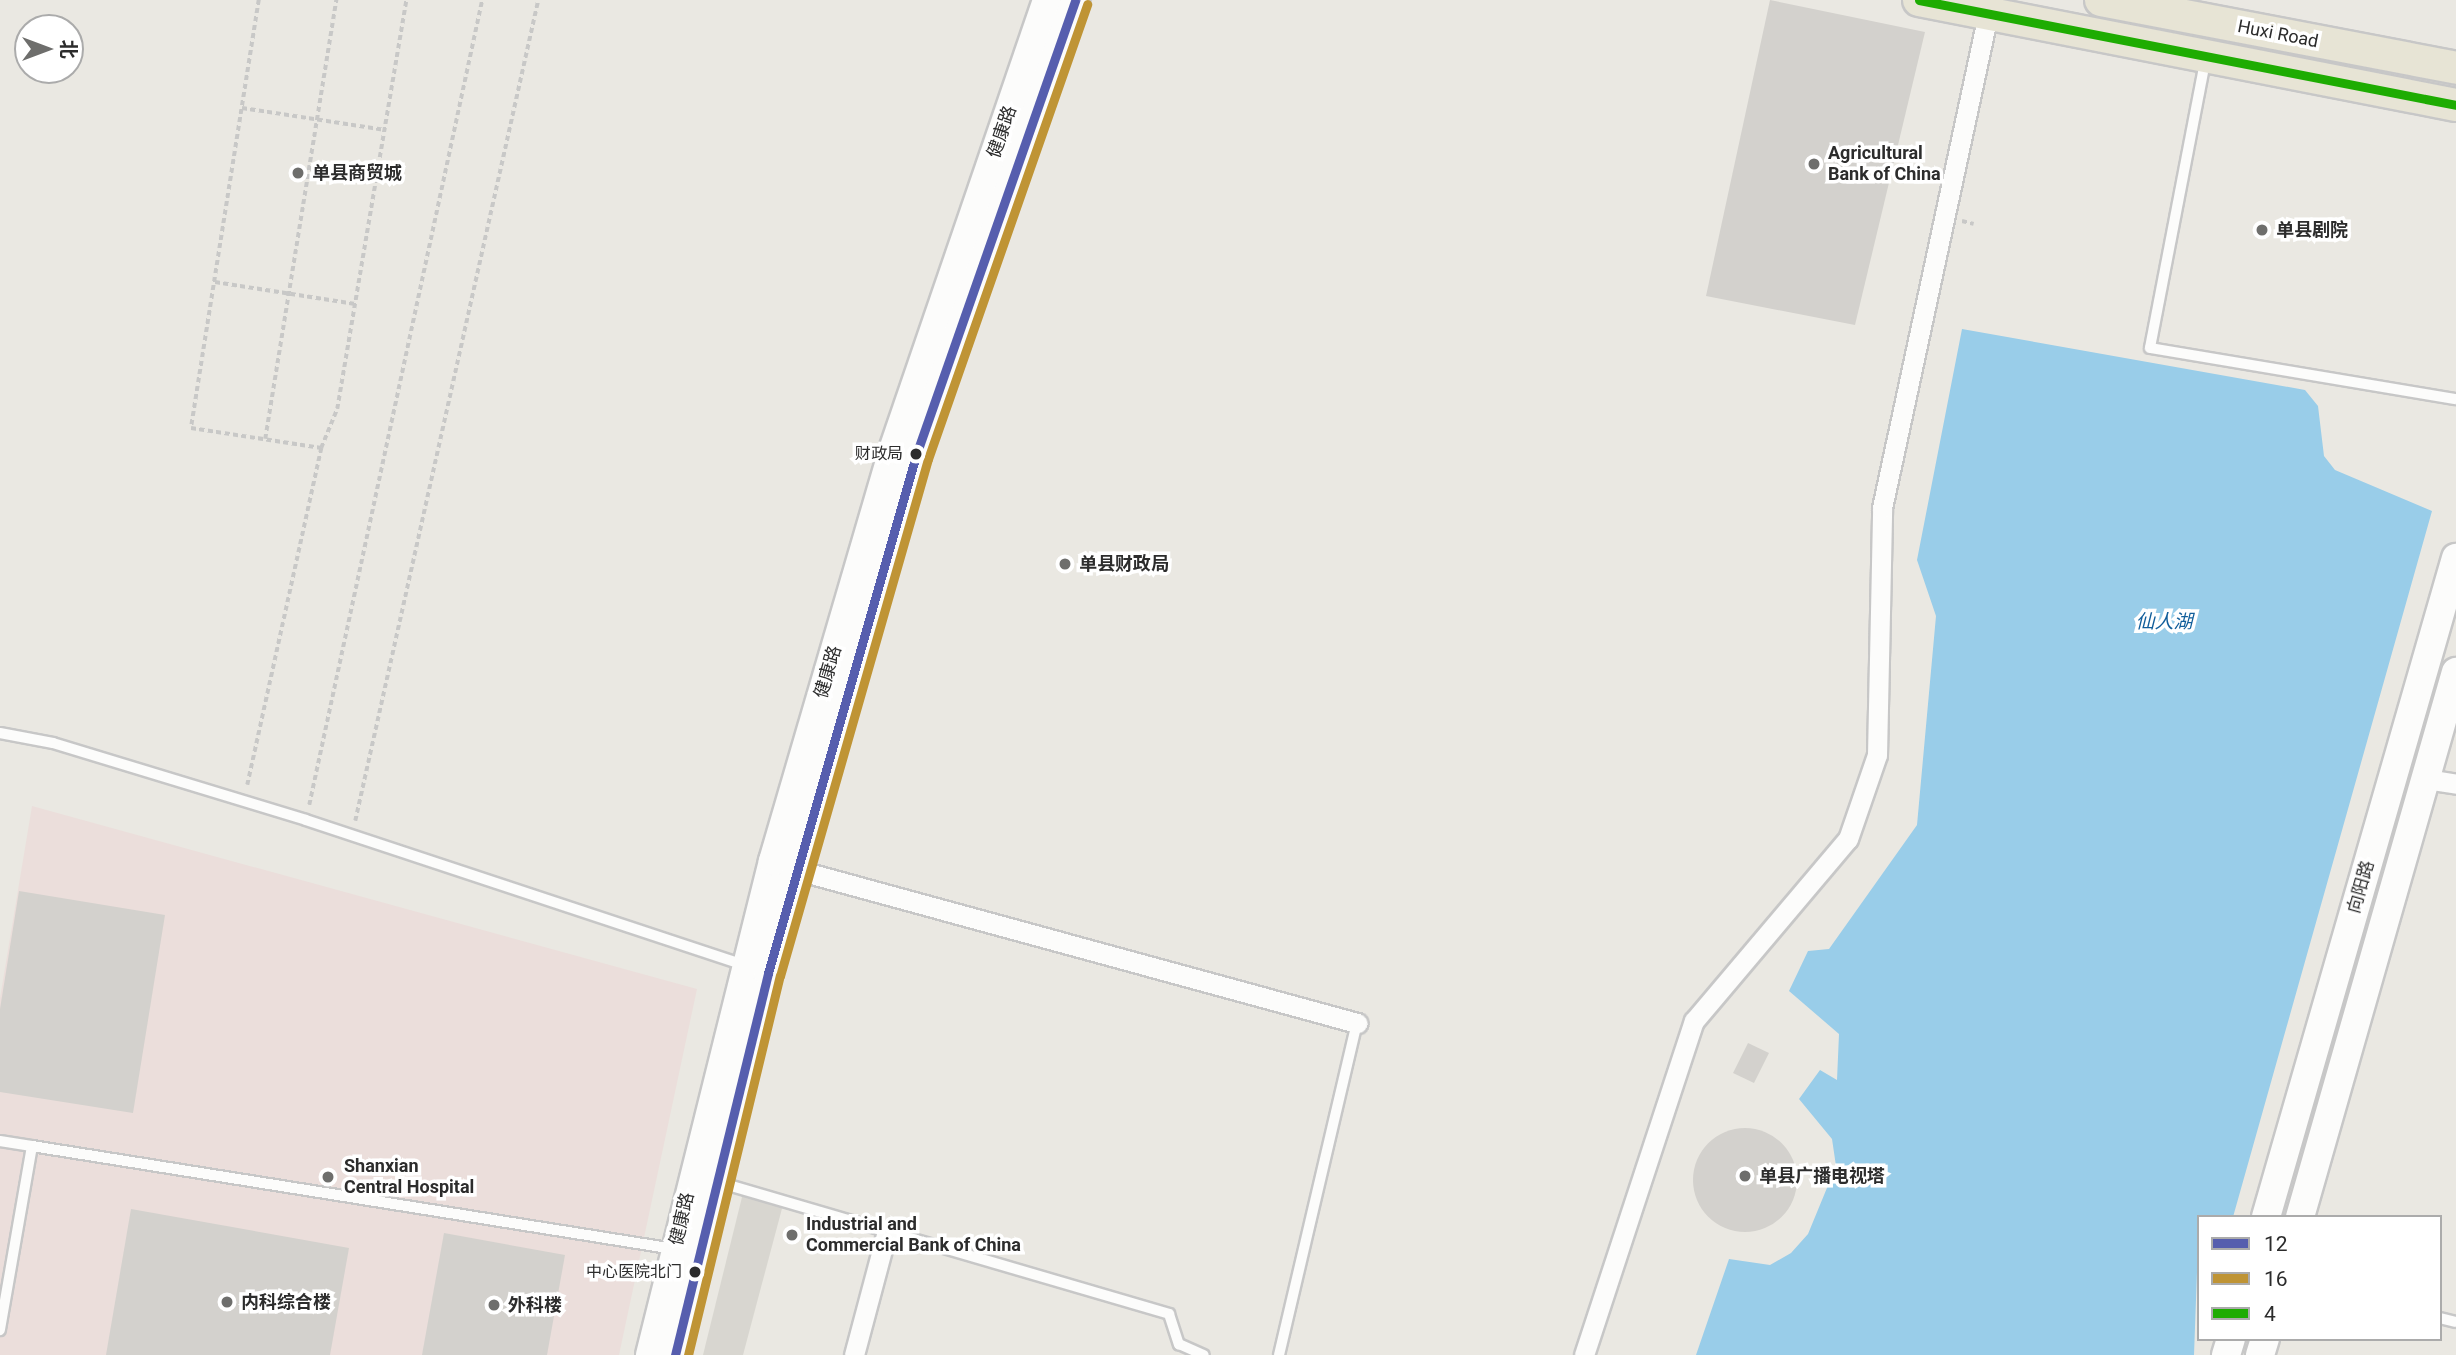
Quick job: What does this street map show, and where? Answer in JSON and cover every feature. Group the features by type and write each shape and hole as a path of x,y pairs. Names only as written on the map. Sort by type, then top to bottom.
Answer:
{"main road":[{"name":"健康路","path":"650,1355 745,965 893,450 1047,0"},
{"name":"健康路","path":"675,1355 715,1181 797,870 916,455 1075,0"},
{"name":"Huxi Road","path":"1919,0 2456,105"},
{"name":"Huxi Road","path":"2104,0 2456,68"},
{"name":"向阳路","path":"2267,1215 2456,558"},
{"name":"向阳路","path":"2301,1215 2456,672"}],"street":[{"path":"1584,1355 1693,1021 1848,839 1877,755 1884,496 1988,14"},
{"path":"2427,779 2456,784"},
{"path":"797,870 1357,1023"},
{"path":"854,1355 887,1230"}],"lane":[{"path":"2206,57 2150,348 2456,399"},
{"path":"0,733 306,820 745,965"},
{"path":"1279,1355 1357,1023"},
{"path":"0,1141 675,1250"},
{"path":"0,1330 32,1146"},
{"path":"715,1181 1169,1314 1179,1344 1204,1355"}],"path":[{"path":"259,0 191,428 321,448"},
{"path":"265,439 336,0"},
{"path":"243,801 321,448 337,409 406,0"},
{"path":"306,820 482,0"},
{"path":"352,835 538,0"},
{"path":"242,108 385,131"},
{"path":"214,282 355,304"}],"shaded area":[{"name":"Shanxian Central Hospital","path":"32,806 697,989 619,1355 0,1355 0,998"},
{"path":"744,1189 784,1201 743,1355 703,1355"}],"water":[{"name":"仙人湖","path":"1962,329 2305,390 2318,406 2324,456 2335,470 2432,511 2234,1215 2197,1215 2194,1355 1696,1355 1729,1259 1770,1265 1791,1253 1808,1234 1836,1166 1832,1139 1799,1099 1820,1070 1837,1080 1839,1034 1789,991 1808,951 1829,949 1917,825 1936,616 1917,560"}],"building":[{"name":"Agricultural Bank of China","path":"1770,0 1925,32 1855,325 1706,296"},
{"path":"19,891 165,915 133,1113 0,1092 0,1009"},
{"path":"1748,1043 1769,1053 1754,1083 1733,1073"},
{"name":"单县广播电视塔","path":"1745,1128 1765,1132 1782,1143 1793,1160 1797,1180 1793,1200 1782,1217 1765,1228 1745,1232 1725,1228 1708,1217 1697,1200 1693,1180 1697,1160 1708,1143 1725,1132"},
{"name":"内科综合楼","path":"131,1209 349,1248 330,1355 106,1355"},
{"name":"外科楼","path":"444,1233 565,1255 547,1355 422,1355"}],"transit line":[{"name":"12","path":"675,1355 768,973 916,455 1075,0"},
{"name":"4","path":"1919,0 2456,105"},
{"name":"16","path":"688,1355 780,976 928,459 1087,4"}],"place":[{"name":"Agricultural Bank of China","path":"1814,164"},
{"name":"单县商贸城","path":"298,173"},
{"name":"单县剧院","path":"2262,230"},
{"name":"财政局","path":"916,454"},
{"name":"单县财政局","path":"1065,564"},
{"name":"单县广播电视塔","path":"1745,1176"},
{"name":"Shanxian Central Hospital","path":"328,1177"},
{"name":"Industrial and Commercial Bank of China","path":"792,1235"},
{"name":"中心医院北门","path":"695,1272"},
{"name":"内科综合楼","path":"227,1302"},
{"name":"外科楼","path":"494,1305"}]}
